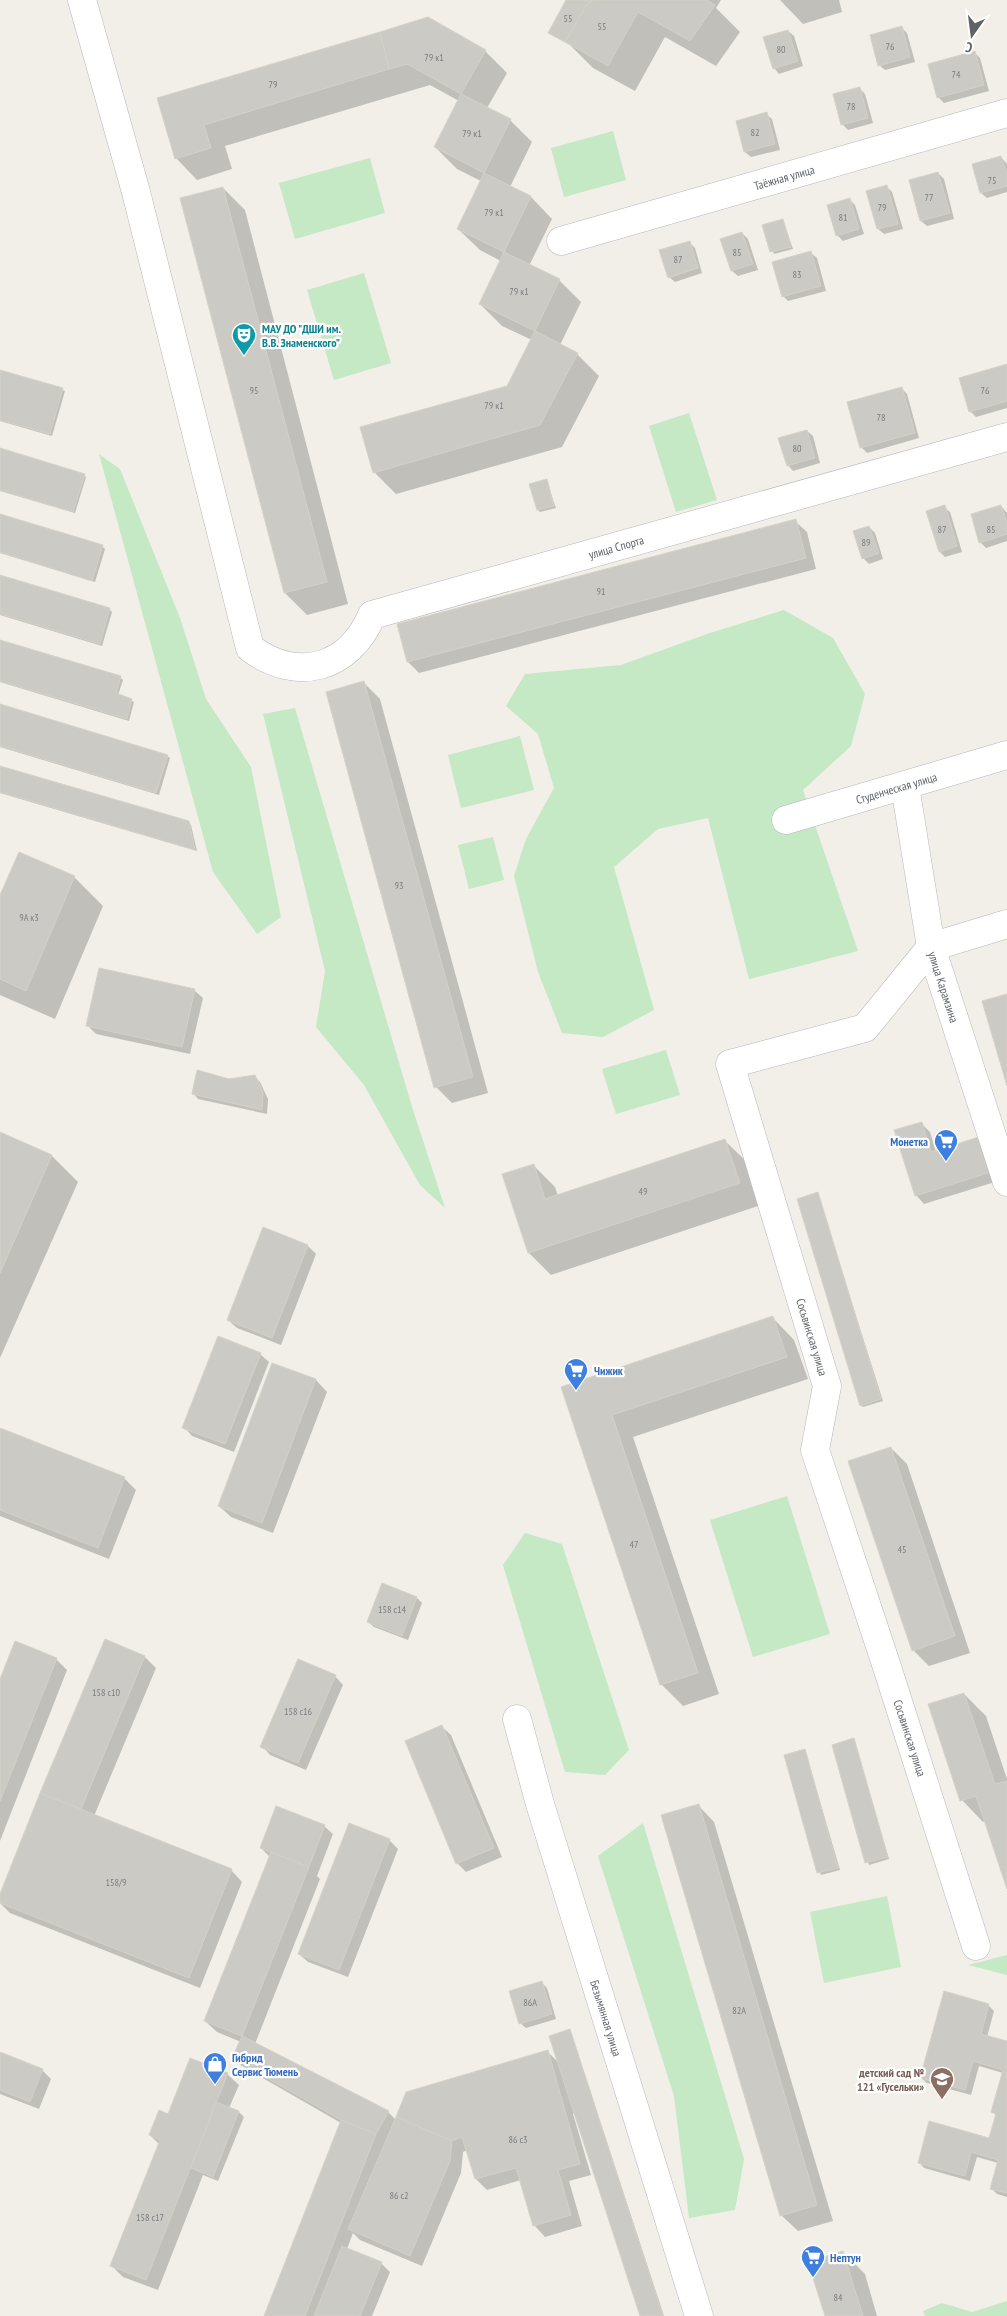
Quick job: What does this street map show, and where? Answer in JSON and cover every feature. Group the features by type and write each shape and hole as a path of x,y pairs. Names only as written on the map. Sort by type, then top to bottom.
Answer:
{"street":[{"name":"улица Спорта","path":"82,0 136,192 250,648 262,657 290,667 320,666 334,660 358,642 372,615 1007,437"},
{"name":"Таёжная улица","path":"561,241 1007,113"},
{"name":"Студенческая улица","path":"786,820 1007,756"},
{"name":"улица Карамзина","path":"905,786 931,947 1007,1182"},
{"path":"931,947 1007,924"},
{"name":"Сосьвинская улица","path":"931,947 865,1028 730,1064 826,1386 815,1450 976,1946"},
{"name":"Безымянная улица","path":"516,1719 543,1814 699,2316"}],"green space":[{"path":"613,131 626,180 564,197 551,148"},
{"path":"370,158 385,213 295,239 279,183"},
{"path":"364,273 391,363 334,380 307,290"},
{"path":"689,413 717,500 676,512 649,426"},
{"path":"99,454 120,469 180,618 206,699 251,767 281,917 257,934 213,872"},
{"path":"784,610 833,638 865,694 851,746 803,790 858,951 749,979 708,818 658,829 614,867 654,1010 603,1037 562,1033 538,972 514,876 526,839 554,788 538,734 506,706 525,674 621,665 707,634"},
{"path":"295,708 412,1107 445,1208 420,1185 364,1085 316,1027 325,971 263,714"},
{"path":"520,736 534,790 461,808 448,755"},
{"path":"493,837 504,880 469,889 458,845"},
{"path":"666,1050 680,1095 616,1114 602,1069"},
{"path":"787,1496 830,1634 753,1657 710,1520"},
{"path":"525,1533 562,1544 629,1750 605,1775 565,1772 503,1565"},
{"path":"643,1823 744,2159 735,2210 689,2218 674,2096 598,1856"},
{"path":"887,1896 901,1967 824,1983 810,1912"},
{"path":"1007,1955 1007,1975 968,1965"},
{"path":"1007,2301 1007,2316 925,2316 923,2311 942,2303 972,2312"}],"building":[{"path":"566,0 594,0 587,4 565,42 548,33"},
{"path":"594,0 707,0 715,5 690,41 638,12 608,66 565,42 587,4"},
{"path":"428,17 486,50 461,94 407,64 389,69 380,32"},
{"path":"902,26 910,57 878,66 870,35"},
{"path":"788,30 798,61 773,69 763,37"},
{"path":"380,32 389,69 204,125 211,148 175,159 157,98"},
{"path":"975,51 984,85 937,98 928,64"},
{"path":"860,87 868,118 841,125 833,94"},
{"path":"461,94 511,119 484,173 434,147"},
{"path":"767,112 775,144 744,152 736,121"},
{"path":"1001,156 1007,174 1007,186 980,193 972,164"},
{"path":"938,172 950,213 920,221 909,180"},
{"path":"484,173 531,196 504,252 457,229"},
{"path":"887,185 898,224 877,229 866,191"},
{"path":"223,187 327,582 284,593 180,198"},
{"path":"850,198 859,229 836,236 827,205"},
{"path":"783,219 791,247 770,252 762,225"},
{"path":"742,232 753,264 731,271 720,239"},
{"path":"690,241 698,268 668,278 659,250"},
{"path":"811,251 821,286 782,297 772,262"},
{"path":"504,252 560,279 535,331 479,304"},
{"path":"535,331 578,353 540,425 373,473 360,427 507,386"},
{"path":"1007,364 1007,401 969,412 959,378"},
{"path":"0,370 63,388 50,434 0,420"},
{"path":"902,387 915,433 860,448 847,402"},
{"path":"807,430 815,458 787,466 778,438"},
{"path":"0,448 85,474 73,512 0,490"},
{"path":"547,479 554,506 537,510 529,484"},
{"path":"945,505 957,546 939,552 926,511"},
{"path":"1001,505 1007,523 1007,534 979,543 971,514"},
{"path":"0,514 103,545 92,581 0,552"},
{"path":"796,519 806,558 407,662 397,624"},
{"path":"869,526 879,553 862,559 853,531"},
{"path":"0,575 110,608 100,644 0,614"},
{"path":"0,640 121,676 116,693 132,699 127,719 0,681"},
{"path":"364,681 473,1077 434,1088 326,692"},
{"path":"0,704 168,755 156,793 0,746"},
{"path":"0,766 189,821 195,850 0,792"},
{"path":"19,852 75,876 26,991 0,979 0,895"},
{"path":"99,968 195,989 182,1047 86,1026"},
{"path":"1007,994 1007,1086 982,1001"},
{"path":"197,1070 229,1079 255,1075 263,1092 262,1110 192,1094"},
{"name":"Монетка","path":"922,1122 931,1152 979,1137 991,1172 915,1196 894,1130"},
{"path":"0,1132 52,1155 0,1273"},
{"path":"725,1139 740,1183 528,1253 502,1174 534,1164 545,1199"},
{"path":"818,1192 881,1399 860,1406 797,1199"},
{"path":"263,1227 308,1245 272,1338 227,1320"},
{"path":"773,1316 787,1357 612,1415 698,1673 660,1685 561,1387"},
{"path":"218,1336 261,1353 225,1444 182,1428"},
{"path":"272,1363 316,1379 262,1523 218,1506"},
{"path":"0,1428 125,1477 98,1548 0,1510"},
{"path":"891,1447 955,1636 912,1651 848,1461"},
{"path":"382,1583 417,1597 402,1636 367,1622"},
{"path":"105,1639 145,1656 81,1809 40,1793"},
{"path":"15,1641 57,1658 0,1801 0,1679"},
{"path":"298,1659 336,1675 298,1763 260,1747"},
{"path":"964,1693 995,1784 1007,1781 1007,1889 976,1796 960,1801 928,1704"},
{"path":"442,1725 494,1848 456,1864 405,1741"},
{"path":"854,1738 888,1857 865,1863 832,1745"},
{"path":"805,1749 838,1868 817,1873 784,1755"},
{"path":"40,1793 232,1869 189,1978 0,1903 0,1894"},
{"path":"699,1804 817,2205 780,2216 661,1815"},
{"path":"276,1806 325,1825 309,1867 260,1848"},
{"path":"349,1823 390,1839 339,1970 298,1954"},
{"path":"271,1852 309,1867 242,2036 204,2021"},
{"path":"542,1981 552,2014 519,2024 509,1991"},
{"path":"944,1991 989,2004 981,2034 1007,2041 1007,2193 990,2189 998,2160 971,2152 965,2176 918,2163 929,2121 989,2138 996,2114 991,2112 1003,2070 973,2061 965,2090 920,2078"},
{"path":"570,2029 663,2316 640,2316 549,2036"},
{"path":"242,2036 389,2111 376,2134 341,2120 232,2058"},
{"path":"548,2050 580,2164 558,2170 571,2215 533,2226 516,2168 475,2179 462,2137 452,2141 396,2117 406,2092"},
{"path":"0,2052 43,2069 30,2102 0,2090"},
{"path":"190,2058 228,2073 146,2280 110,2266 160,2140 149,2135 159,2110 168,2114"},
{"path":"216,2102 239,2111 213,2177 191,2168"},
{"path":"396,2117 452,2141 450,2161 410,2256 348,2229"},
{"path":"341,2120 376,2134 305,2316 264,2316"},
{"path":"342,2246 382,2262 360,2316 314,2316"},
{"path":"843,2251 863,2316 825,2316 808,2262"}],"place":[{"name":"МАУ ДО \"ДШИ им. В.В. Знаменского\"","path":"244,356"},
{"name":"Монетка","path":"946,1162"},
{"name":"Чижик","path":"576,1391"},
{"name":"Гибрид Сервис Тюмень","path":"215,2085"},
{"name":"детский сад № 121 «Гусельки»","path":"942,2100"},
{"name":"Нептун","path":"813,2278"}]}
